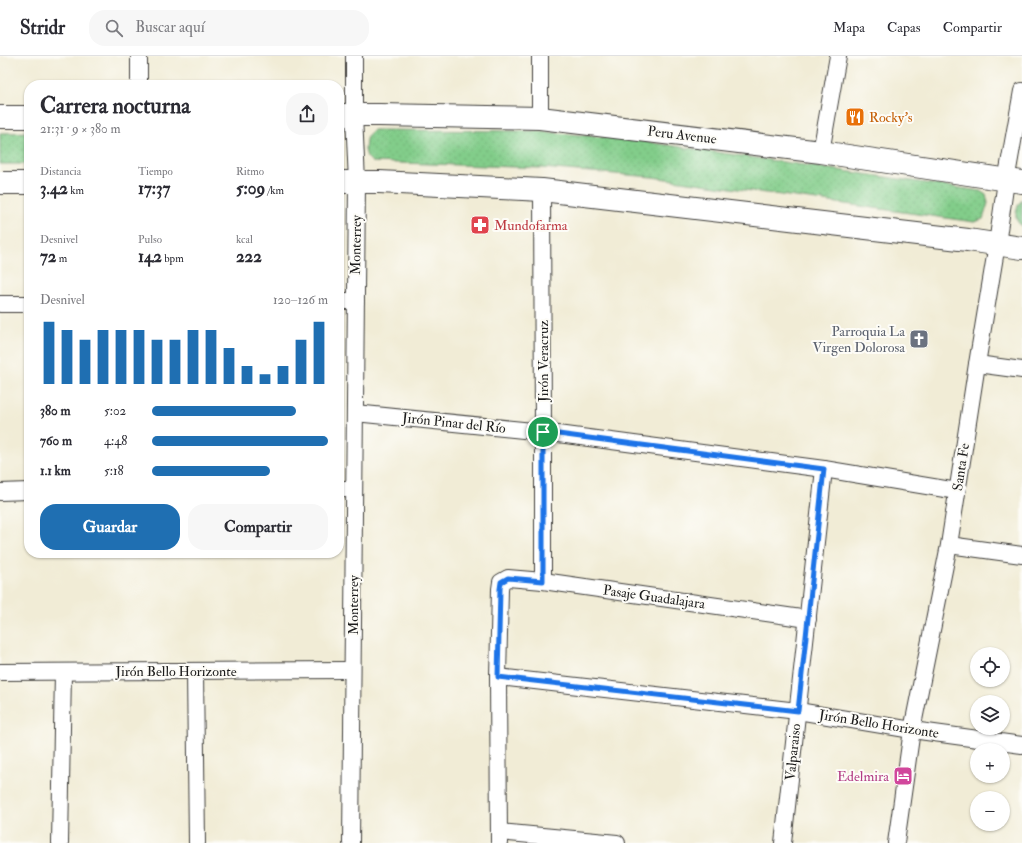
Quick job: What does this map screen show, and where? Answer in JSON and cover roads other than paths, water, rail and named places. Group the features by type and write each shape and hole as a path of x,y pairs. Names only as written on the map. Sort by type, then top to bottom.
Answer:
{"main road":[{"name":"Peru Avenue","path":"346,115 540,118 821,152 1014,181"},
{"path":"0,118 24,117"},
{"path":"348,182 542,190 1022,248"},
{"path":"0,184 24,183"}],"street":[{"path":"139,56 139,80"},
{"name":"Monterrey","path":"351,843 352,670 346,489 355,413 356,301 348,182 346,115 354,56"},
{"path":"540,56 540,118"},
{"path":"821,152 838,56"},
{"name":"Santa Fe","path":"896,843 912,730 949,545 997,244 1014,181 1022,91"},
{"name":"Jirón Veracruz","path":"542,190 543,581"},
{"path":"344,301 356,301"},
{"path":"0,304 24,304"},
{"path":"977,364 1022,370"},
{"name":"Jirón Pinar del Río","path":"355,413 543,432 824,469 957,491"},
{"name":"Valparaiso","path":"783,843 824,469"},
{"path":"0,492 24,492"},
{"path":"949,545 1022,555"},
{"name":"Pasaje Guadalajara","path":"498,677 500,589 501,582 508,578 543,581 808,619"},
{"name":"Jirón Bello Horizonte","path":"0,672 352,670"},
{"path":"195,671 197,843"},
{"path":"60,843 62,672"},
{"path":"498,677 499,838 617,843"},
{"name":"Jirón Bello Horizonte","path":"498,677 798,711 912,730 1022,745"}],"place":[{"name":"Rocky's","path":"855,117"},
{"name":"Mundofarma","path":"480,225"},
{"name":"Parroquia La Virgen Dolorosa","path":"919,339"},
{"name":"Edelmira","path":"903,776"}]}
